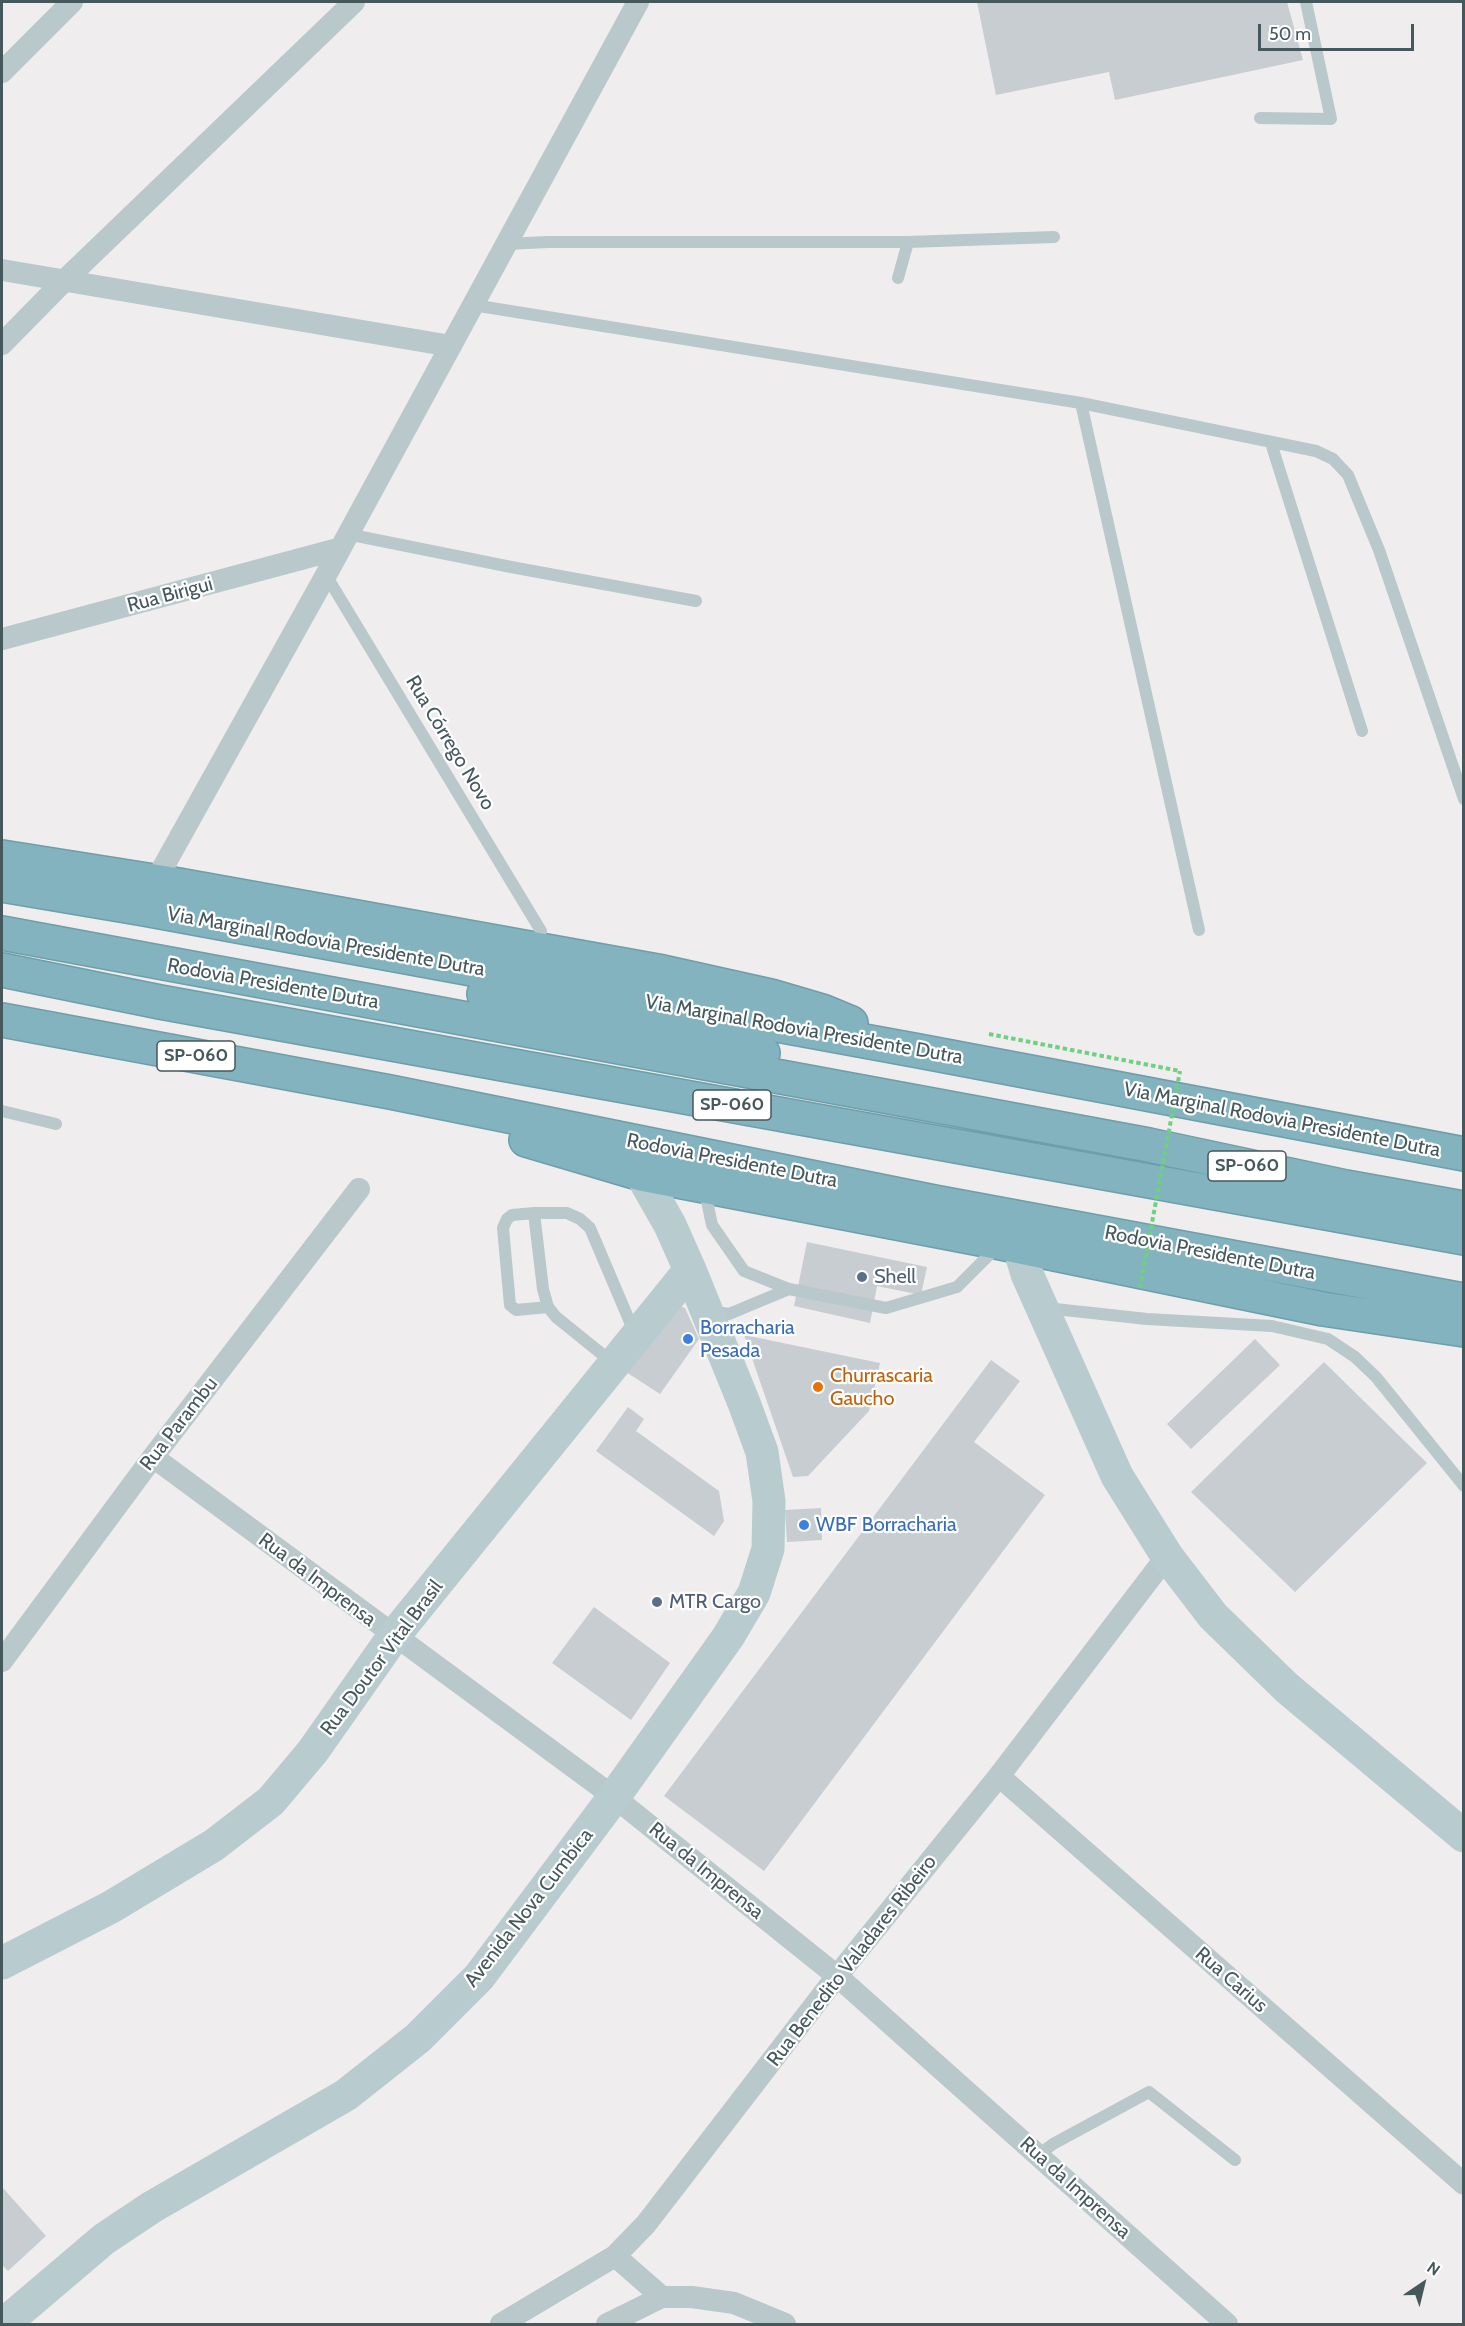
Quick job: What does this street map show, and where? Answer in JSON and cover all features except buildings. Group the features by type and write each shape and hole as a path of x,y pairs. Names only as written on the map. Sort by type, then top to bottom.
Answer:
{"highway":[{"path":"2,857 190,887 663,972 771,996 822,1011 919,1051"},
{"path":"2,885 144,909 212,939 735,1046 847,1074 1092,1124 1149,1145"},
{"name":"Via Marginal Rodovia Presidente Dutra","path":"144,909 919,1051 1464,1154"},
{"name":"Rodovia Presidente Dutra","path":"2,933 1149,1145 1346,1187 1464,1208"},
{"name":"Rodovia Presidente Dutra","path":"2,970 160,1002 1464,1238"},
{"name":"Rodovia Presidente Dutra","path":"2,1020 390,1092 934,1202 1464,1300"},
{"path":"390,1092 412,1110 567,1151 641,1174 1010,1245 1323,1309 1464,1330"}],"street":[{"path":"2,72 72,2"},
{"path":"2,344 64,281 354,2"},
{"path":"161,871 326,575 638,2"},
{"path":"2,270 451,346"},
{"name":"Rua Birigui","path":"2,639 343,542"},
{"path":"641,1174 670,1226 690,1270"},
{"path":"670,1226 675,1204 697,1185"},
{"name":"Rua Parambu","path":"2,1661 153,1457 359,1189"},
{"path":"1010,1245 1027,1274 1117,1476 1167,1557 1213,1616 1287,1688 1464,1836"},
{"name":"Rua Doutor Vital Brasil","path":"2,1963 111,1907 214,1845 271,1801 313,1751 393,1637 690,1270"},
{"name":"Avenida Nova Cumbica","path":"4,2325 104,2239 152,2207 346,2095 418,2038 480,1977 614,1797 728,1637 754,1593 768,1549 769,1501 762,1452 690,1270"},
{"name":"Rua da Imprensa","path":"153,1457 393,1637 614,1797 837,1976 1227,2325"},
{"name":"Rua Benedito Valadares Ribeiro","path":"501,2325 615,2256 646,2224 837,1976 999,1776 1167,1557"},
{"name":"Rua Carius","path":"999,1776 1464,2184"},
{"path":"615,2256 662,2297 692,2297 734,2303 785,2325"},
{"path":"608,2325 640,2317 662,2297"}],"lane":[{"path":"1260,118 1331,119 1306,2"},
{"path":"506,244 908,242 1054,237"},
{"path":"898,278 908,242"},
{"path":"473,305 1081,403 1316,451 1334,459 1348,475 1379,550 1464,799"},
{"path":"1081,403 1199,930"},
{"path":"1271,443 1362,731"},
{"path":"343,542 522,570 696,601"},
{"name":"Rua Córrego Novo","path":"326,575 541,931"},
{"path":"2,1111 56,1124"},
{"path":"697,1185 712,1225 744,1270 789,1289 886,1308 957,1287 1010,1245"},
{"path":"534,1213 543,1289 548,1307 556,1317 615,1364"},
{"path":"548,1307 516,1310 510,1305 503,1228 507,1219 512,1215 567,1213 580,1219 590,1228 637,1338"},
{"path":"706,1310 729,1314 789,1289"},
{"path":"1042,1308 1147,1319 1272,1326 1328,1339 1355,1357 1377,1377 1464,1486"},
{"path":"1038,2155 1053,2144 1149,2092 1235,2160"}],"path":[{"path":"989,1034 1180,1071 1140,1288"}],"place":[{"name":"Shell","path":"862,1277"},
{"name":"Borracharia Pesada","path":"688,1339"},
{"name":"Churrascaria Gaucho","path":"818,1387"},
{"name":"WBF Borracharia","path":"804,1525"},
{"name":"MTR Cargo","path":"657,1602"}]}
